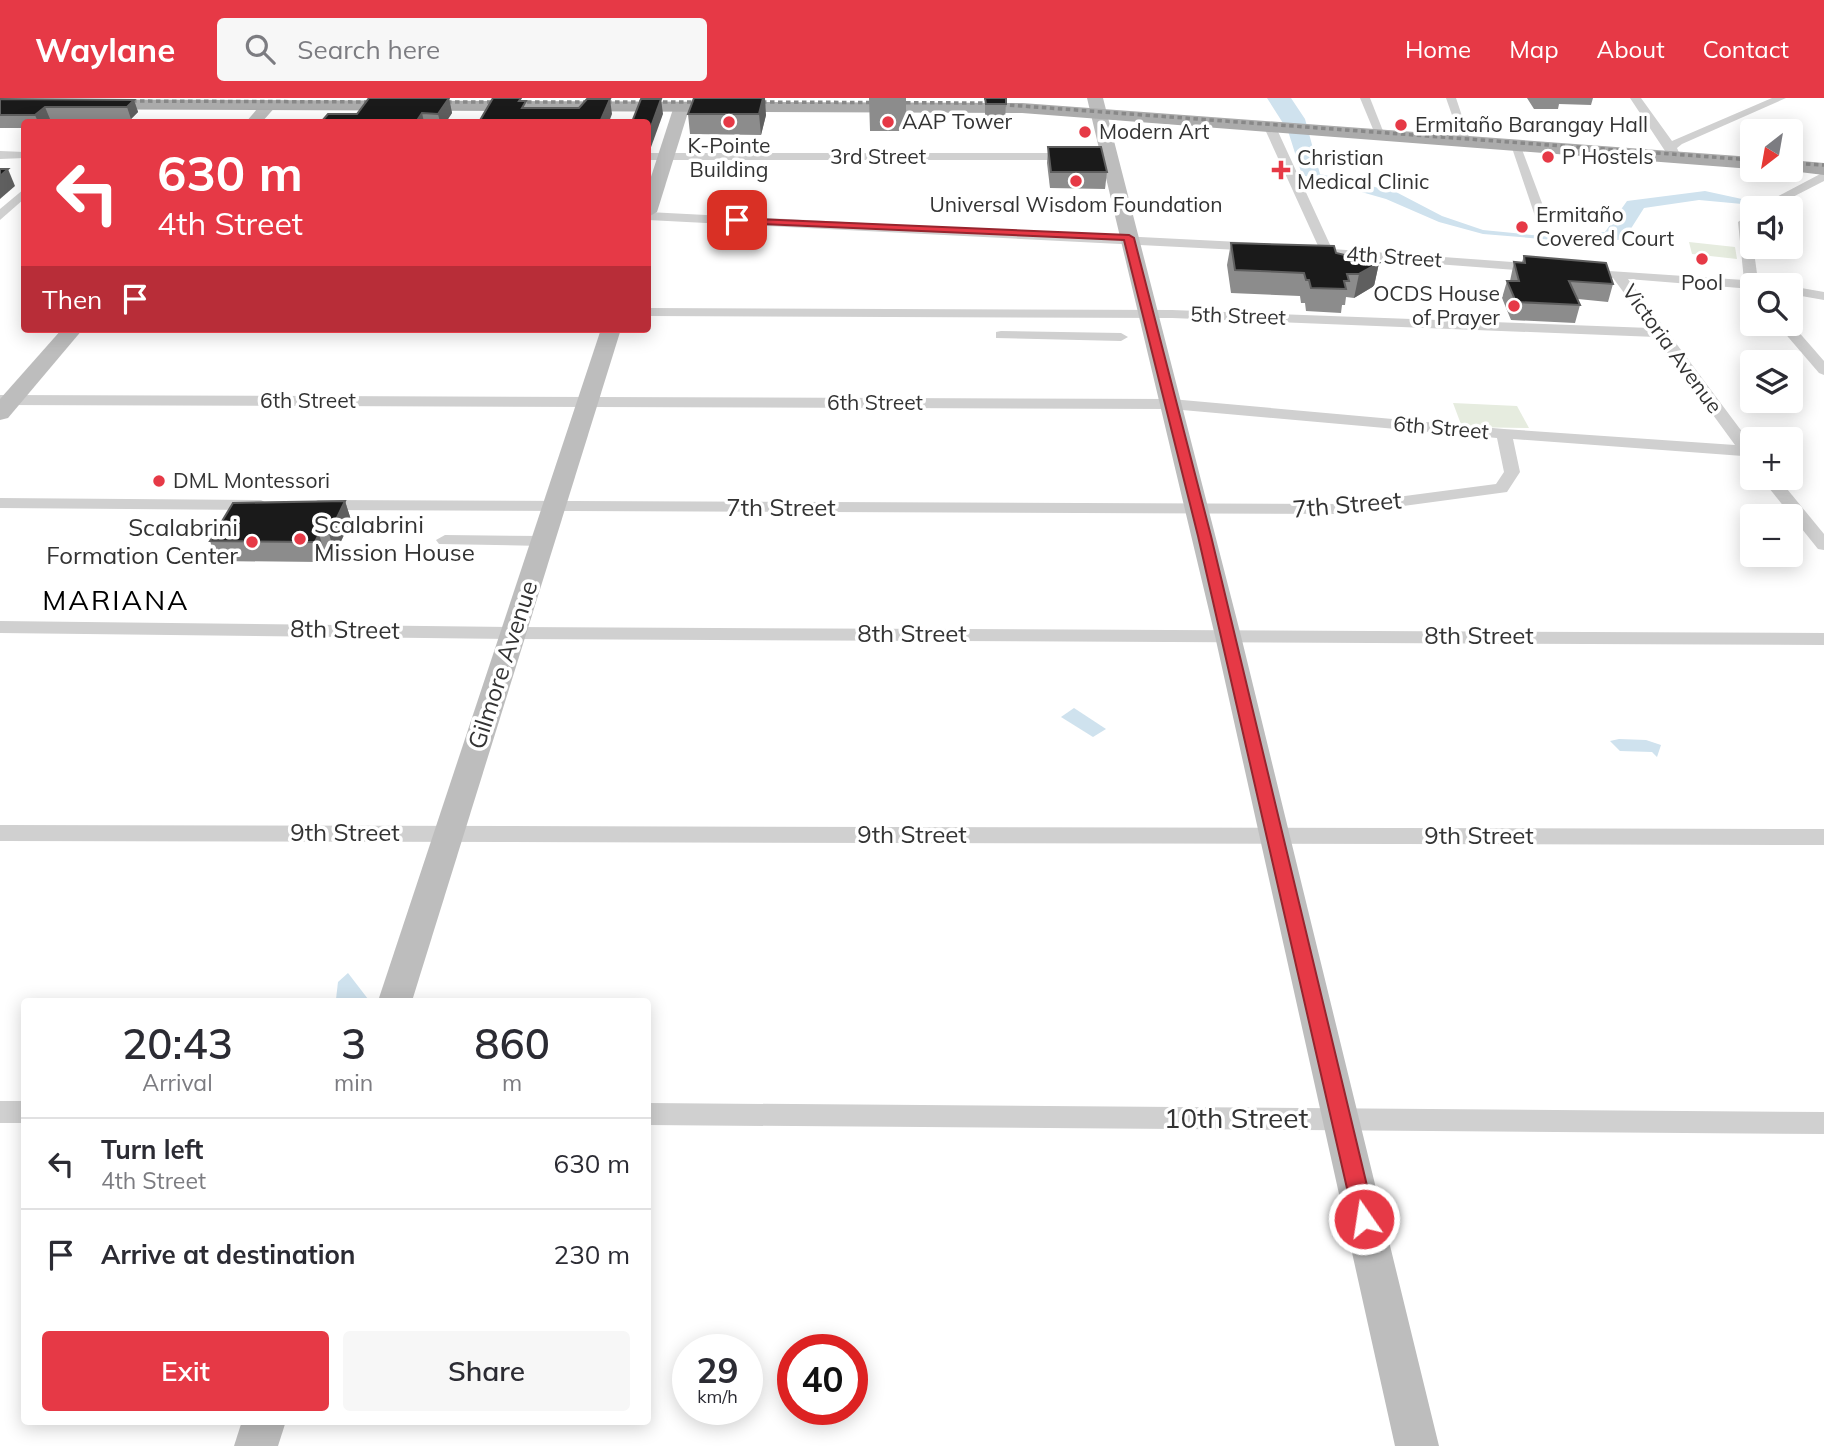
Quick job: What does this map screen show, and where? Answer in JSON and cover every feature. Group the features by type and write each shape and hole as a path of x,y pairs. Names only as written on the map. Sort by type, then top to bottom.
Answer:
{"main road":[{"path":"0,102 683,102 982,107 1096,106 1514,144 1674,150 1740,158"},
{"path":"1380,132 1465,135 1576,146"},
{"path":"1803,164 1824,166"}],"street":[{"path":"1366,98 1380,132"},
{"path":"1451,98 1465,135"},
{"path":"1635,98 1674,150 1773,100"},
{"path":"257,119 272,101"},
{"path":"651,205 683,102"},
{"path":"1096,106 1096,158 1129,238 1198,510 1417,1446"},
{"path":"1277,124 1326,252"},
{"path":"1514,144 1543,222"},
{"path":"0,155 21,155"},
{"name":"3rd Street","path":"651,157 1096,158"},
{"path":"1785,196 1824,176"},
{"path":"0,216 21,196"},
{"path":"651,214 1129,238 1274,248"},
{"name":"4th Street","path":"1299,250 1740,284"},
{"name":"Victoria Avenue","path":"1617,274 1740,442"},
{"path":"1803,292 1824,296"},
{"name":"5th Street","path":"651,312 1148,314 1660,333"},
{"path":"1049,313 1050,336"},
{"path":"4,404 69,333"},
{"name":"Gilmore Avenue","path":"396,998 610,333"},
{"path":"1001,335 1121,337"},
{"path":"1794,336 1824,370"},
{"name":"6th Street","path":"4,404 589,401 1171,404 1740,453"},
{"name":"7th Street","path":"0,503 1344,509 1501,488 1512,472 1504,434"},
{"path":"1779,490 1824,545"},
{"path":"444,540 543,541"},
{"name":"8th Street","path":"0,626 514,633 1824,639"},
{"name":"9th Street","path":"0,833 1824,837"},
{"path":"0,1112 21,1112"},
{"name":"10th Street","path":"651,1114 1824,1124"},
{"path":"256,1446 263,1425"}],"shaded area":[{"path":"1689,242 1735,247 1737,259 1692,254"},
{"path":"1453,403 1517,406 1529,428 1462,427"}],"water":[{"path":"1267,98 1291,98 1305,119 1320,174 1396,192 1442,216 1483,230 1552,237 1605,232 1627,201 1705,191 1740,199 1740,204 1699,200 1644,208 1625,238 1602,244 1483,234 1439,222 1386,199 1302,175 1288,131"},
{"path":"1074,708 1106,729 1093,737 1061,717"},
{"path":"1646,740 1661,745 1657,757 1652,752 1620,751 1610,741"},
{"path":"348,973 367,998 336,998 338,982"}],"building":[{"path":"369,98 449,98 438,114 422,113 418,119 324,119 328,114 357,114"},
{"path":"493,98 521,98 519,101 526,101 522,108 579,108 587,99 610,99 601,119 481,119"},
{"path":"694,98 763,98 759,114 688,114"},
{"path":"985,98 1006,98 1006,104 986,104"},
{"path":"0,99 134,100 127,107 45,107 35,115 0,115"},
{"path":"641,99 661,99 651,127 651,119 633,119"},
{"path":"1048,147 1101,147 1107,172 1051,172"},
{"path":"1231,243 1334,246 1336,253 1379,263 1359,274 1347,274 1349,281 1344,281 1346,289 1311,288 1304,273 1235,270"},
{"path":"1524,256 1606,263 1613,284 1569,281 1580,305 1516,302 1507,281 1519,281 1514,262 1525,263"},
{"path":"345,501 329,534 319,534 315,542 210,541 233,503"}],"railway":[{"path":"116,101 385,102"},
{"path":"431,102 711,102"},
{"path":"746,102 981,103 1740,159"},
{"path":"1803,164 1824,165"}],"place":[{"name":"K-Pointe Building","path":"729,122"},
{"name":"AAP Tower","path":"888,122"},
{"name":"Ermitaño Barangay Hall","path":"1401,125"},
{"name":"Modern Art","path":"1085,132"},
{"name":"P Hostels","path":"1548,157"},
{"name":"Christian Medical Clinic","path":"1281,170"},
{"name":"Universal Wisdom Foundation","path":"1076,181"},
{"name":"Ermitaño Covered Court","path":"1522,227"},
{"name":"Pool","path":"1702,259"},
{"name":"OCDS House of Prayer","path":"1514,306"},
{"name":"DML Montessori","path":"159,481"},
{"name":"Scalabrini Mission House","path":"300,539"},
{"name":"Scalabrini Formation Center","path":"252,542"}],"district":[{"name":"MARIANA","path":"116,600"}],"route":[{"path":"737,220 1129,238 1228,636 1364,1219"}]}
